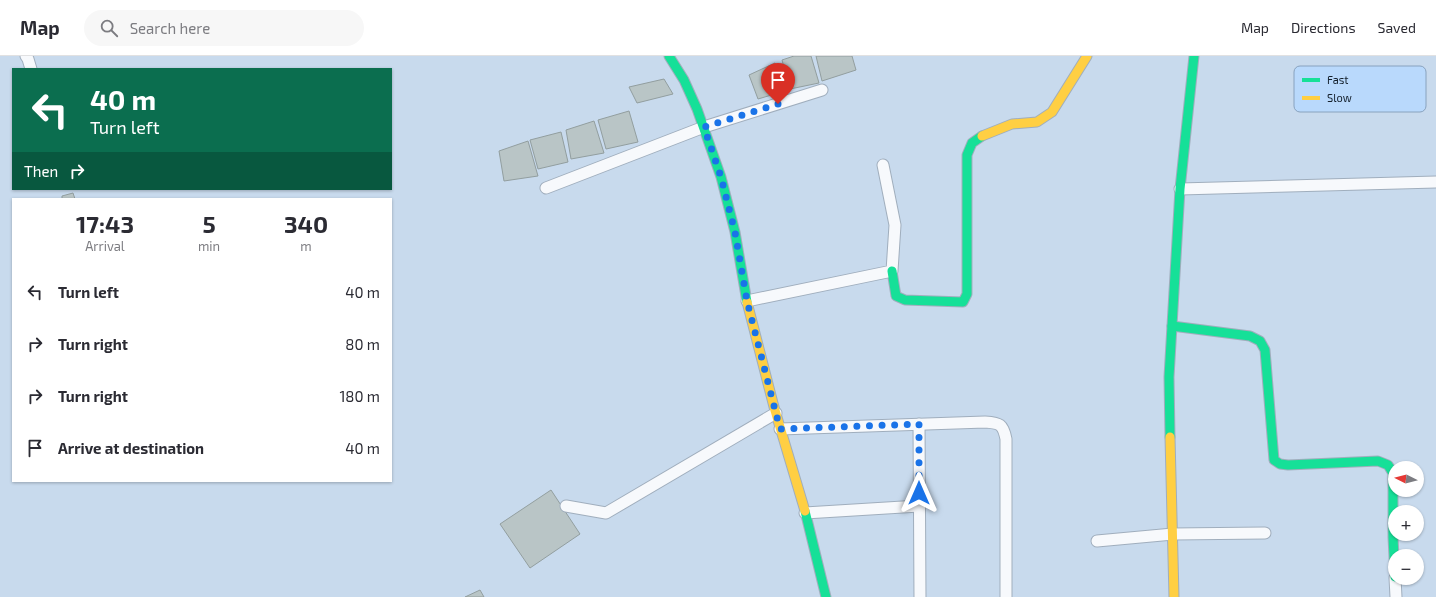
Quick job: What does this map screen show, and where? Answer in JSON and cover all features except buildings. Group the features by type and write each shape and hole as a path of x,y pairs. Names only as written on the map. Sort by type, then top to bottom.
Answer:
{"street":[{"path":"26,56 31,68"},
{"path":"669,56 684,80 698,109 721,177 735,232 747,301 780,429 828,597"},
{"path":"883,165 895,225 892,271 896,296 905,300 963,302 968,294 967,155 972,143 985,134 1012,124 1037,122 1052,112 1087,56"},
{"path":"1174,597 1168,377 1180,189 1194,56"},
{"path":"546,188 704,127 822,90"},
{"path":"1180,189 1436,182"},
{"path":"747,301 892,271"},
{"path":"1172,326 1250,336 1260,341 1265,350 1274,460 1280,464 1288,465 1378,461 1388,465 1393,473 1394,549"},
{"path":"566,506 606,513 776,413"},
{"path":"780,429 985,422 996,423 1004,428 1006,439 1006,597"},
{"path":"919,424 920,597"},
{"path":"805,513 919,506"},
{"path":"1097,541 1172,534 1265,533"},
{"path":"1395,585 1396,597"}],"traffic: fast":[{"path":"669,56 684,80 697,109 721,177 735,232 747,302"},
{"path":"1170,437 1169,377 1180,189 1194,56"},
{"path":"892,271 896,296 905,300 963,302 967,294 967,155 972,143 982,136"},
{"path":"1172,326 1250,336 1260,341 1265,350 1274,460 1280,464 1288,465 1378,461 1388,465 1393,473 1394,549"},
{"path":"805,511 826,597"}],"traffic: slow":[{"path":"982,136 1012,124 1037,122 1052,112 1087,56"},
{"path":"747,302 774,407 805,511"},
{"path":"1170,437 1174,597"}],"route":[{"path":"778,104 704,127 721,177 735,232 747,301 780,429 919,424 919,493"}]}
